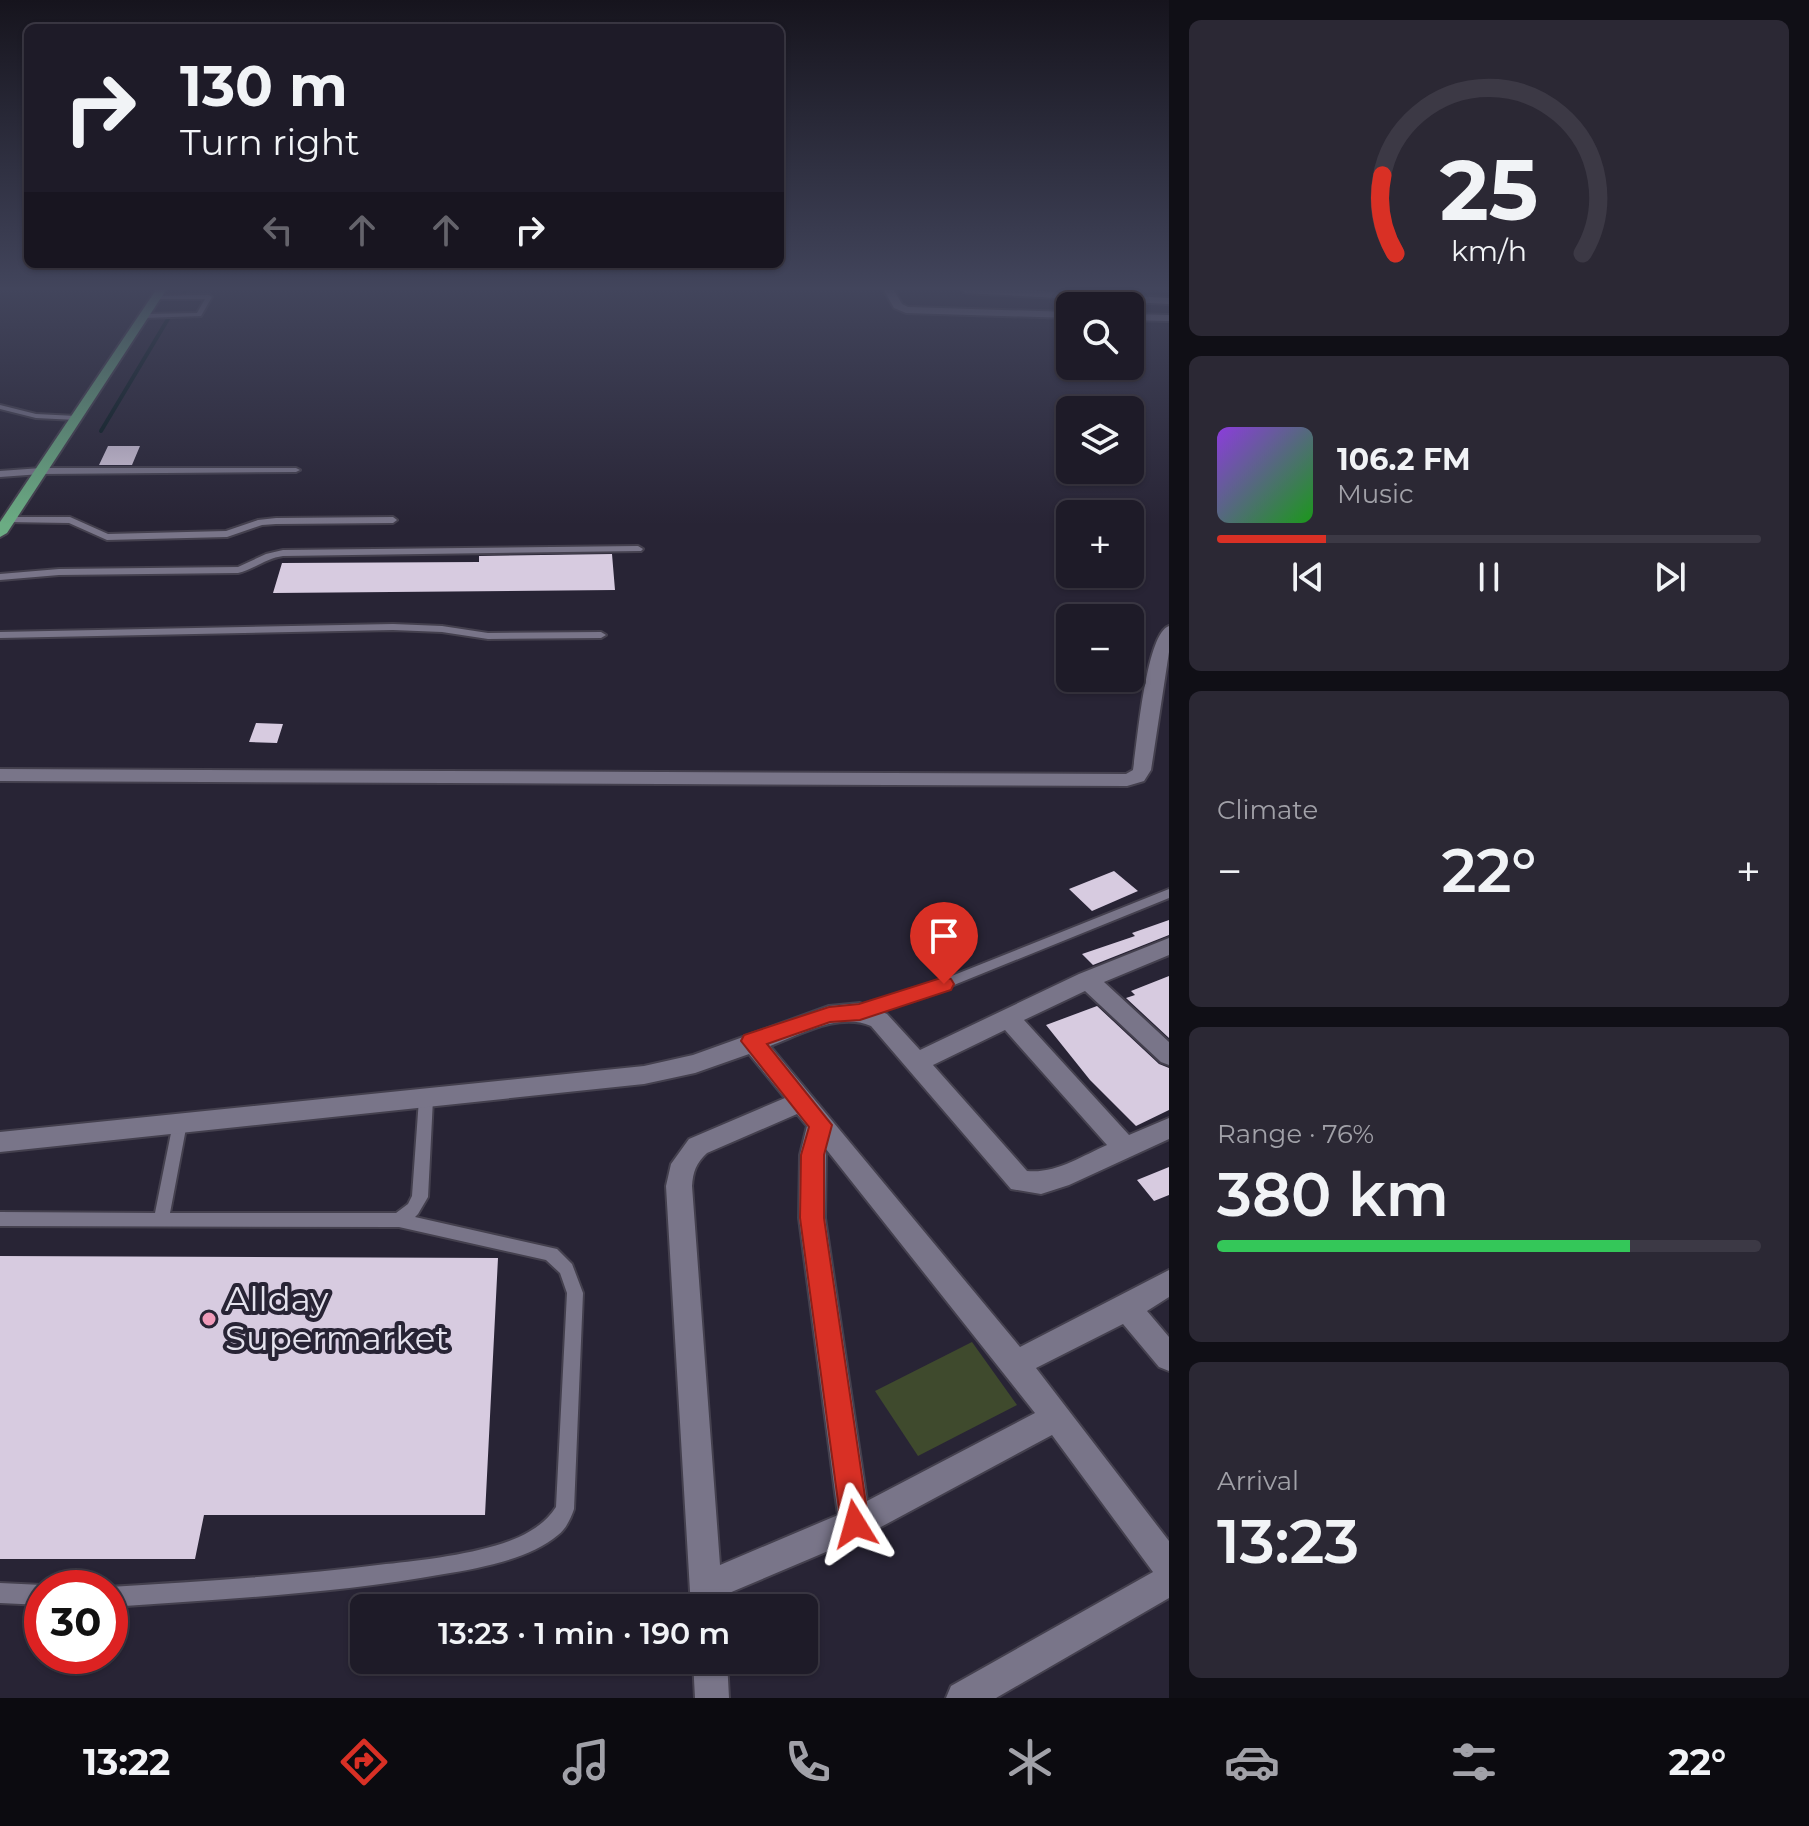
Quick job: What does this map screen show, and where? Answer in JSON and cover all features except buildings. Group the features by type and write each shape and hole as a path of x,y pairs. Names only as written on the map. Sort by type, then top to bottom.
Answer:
{"main road":[{"path":"0,533 111,366"}],"street":[{"path":"0,775 1127,780 1137,777 1142,770 1159,656 1169,631"},
{"path":"917,1062 1087,980 1169,946"},
{"path":"1087,980 1169,1056"},
{"path":"0,1142 644,1075 695,1064 829,1015 860,1012 879,1020 1020,1181 1041,1183 1169,1128"},
{"path":"1009,1019 1126,1149"},
{"path":"752,1041 1016,1364 1169,1567"},
{"path":"706,1594 679,1186 681,1169 686,1156 698,1146 802,1101"},
{"path":"820,1125 812,1155 812,1218 855,1524"},
{"path":"1016,1364 1127,1308 1169,1282"},
{"path":"1127,1308 1169,1358"},
{"path":"714,1594 855,1524 1054,1418"},
{"path":"963,1698 1169,1580"},
{"path":"711,1674 712,1698"}],"lane":[{"path":"0,407 36,416 76,418"},
{"path":"0,474 41,471 296,470"},
{"path":"9,520 70,520 107,537 219,535 276,521 393,520"},
{"path":"0,577 59,572 238,570 250,567 265,555 283,553 638,549"},
{"path":"0,635 393,627 442,629 488,636 601,635"},
{"path":"860,1012 944,984 1169,893"},
{"path":"399,1220 413,1209 420,1197 426,1099"},
{"path":"161,1220 180,1123"},
{"path":"0,1219 399,1220 551,1254 566,1269 575,1293 565,1509 551,1530 496,1555 391,1574 128,1596"},
{"path":"0,1593 24,1594"}],"green space":[{"path":"972,1342 1017,1405 918,1456 875,1391"}],"waterway":[{"path":"101,431 140,366"}],"place":[{"name":"Allday Supermarket","path":"209,1319"}],"route":[{"path":"855,1524 812,1218 812,1155 820,1125 752,1041 841,1011 860,1012 944,984"}]}
